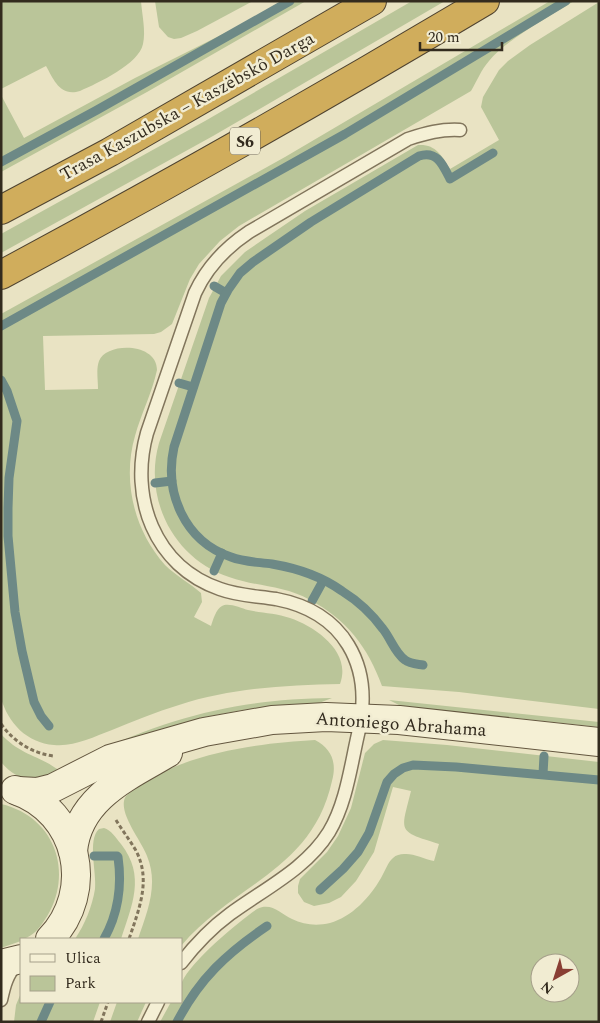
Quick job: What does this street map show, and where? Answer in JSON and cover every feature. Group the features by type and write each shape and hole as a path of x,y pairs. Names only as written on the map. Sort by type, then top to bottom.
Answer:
{"highway":[{"name":"Trasa Kaszubska – Kaszëbskô Darga","path":"1,210 110,152 372,1"},
{"name":"S6","path":"1,275 146,197 485,1"}],"main road":[{"name":"Antoniego Abrahama","path":"7,786 38,792 53,788 110,759 204,732 272,720 326,717 361,718 438,724 599,742"},
{"name":"Antoniego Abrahama","path":"73,851 74,838 78,826 90,806 124,779 204,732"},
{"path":"7,786 35,799 50,810 62,826 73,851 77,879 74,897 68,915 51,938"}],"lane":[{"path":"182,962 191,950 220,922 296,868 330,831 340,806 361,718 360,671 348,642 338,631 316,614 290,603 234,594 202,581 175,560 164,547 148,517 143,502 140,484 142,450 195,293 202,278 218,257 249,232 408,139 430,131 444,129 460,130"},
{"path":"1,1000 4,984 14,961"},
{"path":"148,1022 158,1003"}],"path":[{"path":"101,1022 108,1003"}],"green space":[{"path":"1,1 141,1 144,28 143,44 134,59 126,66 80,91 67,92 55,82 46,66 1,89"},
{"path":"155,1 253,1 197,31 174,39 168,37 159,27"},
{"path":"282,1 306,1 147,92 1,172 1,95 24,138 135,78 233,29"},
{"path":"412,1 445,1 213,136 1,253 1,234 205,121"},
{"path":"550,1 574,1 506,45 489,61 471,91 239,226 220,241 199,264 190,279 172,324 161,332 154,334 43,336 45,390 98,389 97,371 99,361 111,350 131,348 140,350 149,354 155,361 157,370 135,436 130,470 134,504 138,521 145,536 165,565 201,593 202,602 194,617 211,626 218,610 222,606 228,605 280,615 300,622 320,634 336,651 341,661 340,684 259,688 199,699 76,743 54,745 27,736 8,716 1,698 1,314 285,157"},
{"path":"599,2 599,709 459,692 382,686 363,647 345,625 323,608 290,591 229,577 210,568 193,556 178,541 167,524 155,485 155,464 159,443 209,298 221,276 245,252 305,211 418,145 434,148 450,169 499,140 481,107 483,97 499,70 530,45"},
{"path":"332,698 319,703 243,710 200,718 91,754 150,729 208,712 267,702"},
{"path":"389,700 599,722 599,727 401,706"},
{"path":"1,734 16,747 61,772 36,778 15,775 1,762"},
{"path":"315,740 329,752 334,768 332,781 322,811 307,836 269,874 224,906 182,945 182,938 138,938 150,898 152,877 147,856 124,810 126,796 166,770 190,761 241,748"},
{"path":"383,740 447,745 599,762 599,1022 160,1022 170,1003 182,1003 182,982 187,973 227,932 257,909 262,907 272,908 306,924 330,923 346,916 360,905 395,856 401,854 415,855 434,861 439,844 415,836 405,828 405,815 411,791 393,787 374,852 356,881 341,897 329,903 314,906 304,902 298,893 300,879 327,852 338,836 351,808 365,753 374,744"},
{"path":"1,804 21,811 36,822 48,836 56,852 59,870 58,888 52,906 40,926 30,936 20,938 20,941 1,948"},
{"path":"104,828 111,832 129,856 135,879 132,902 121,938 76,938 85,921 95,889 93,849 95,834 99,829"},
{"path":"20,995 20,1003 100,1003 93,1022 14,1022 16,1005"},
{"path":"117,1003 146,1003 137,1022 110,1022"}],"waterway":[{"path":"1,162 290,1"},
{"path":"1,326 345,134 566,1"},
{"path":"423,665 405,660 369,613 354,599 334,586 308,573 231,557 215,550 201,539 181,513 175,497 172,481 174,447 221,303 240,273 311,222 419,156 430,155 435,157 442,164 450,179 493,153"},
{"path":"214,286 226,293"},
{"path":"1,380 7,391 17,421 9,478 8,508 8,536 15,612 34,702 49,726"},
{"path":"179,383 193,387"},
{"path":"155,483 172,481"},
{"path":"214,571 222,553"},
{"path":"312,601 323,581"},
{"path":"543,774 544,756"},
{"path":"320,890 358,852 369,833 387,782 403,768 413,765 456,767 599,780"},
{"path":"94,856 118,857 118,899 113,920 104,938"},
{"path":"177,1022 195,993 215,968 239,946 267,926"},
{"path":"41,1022 50,1003"}]}
